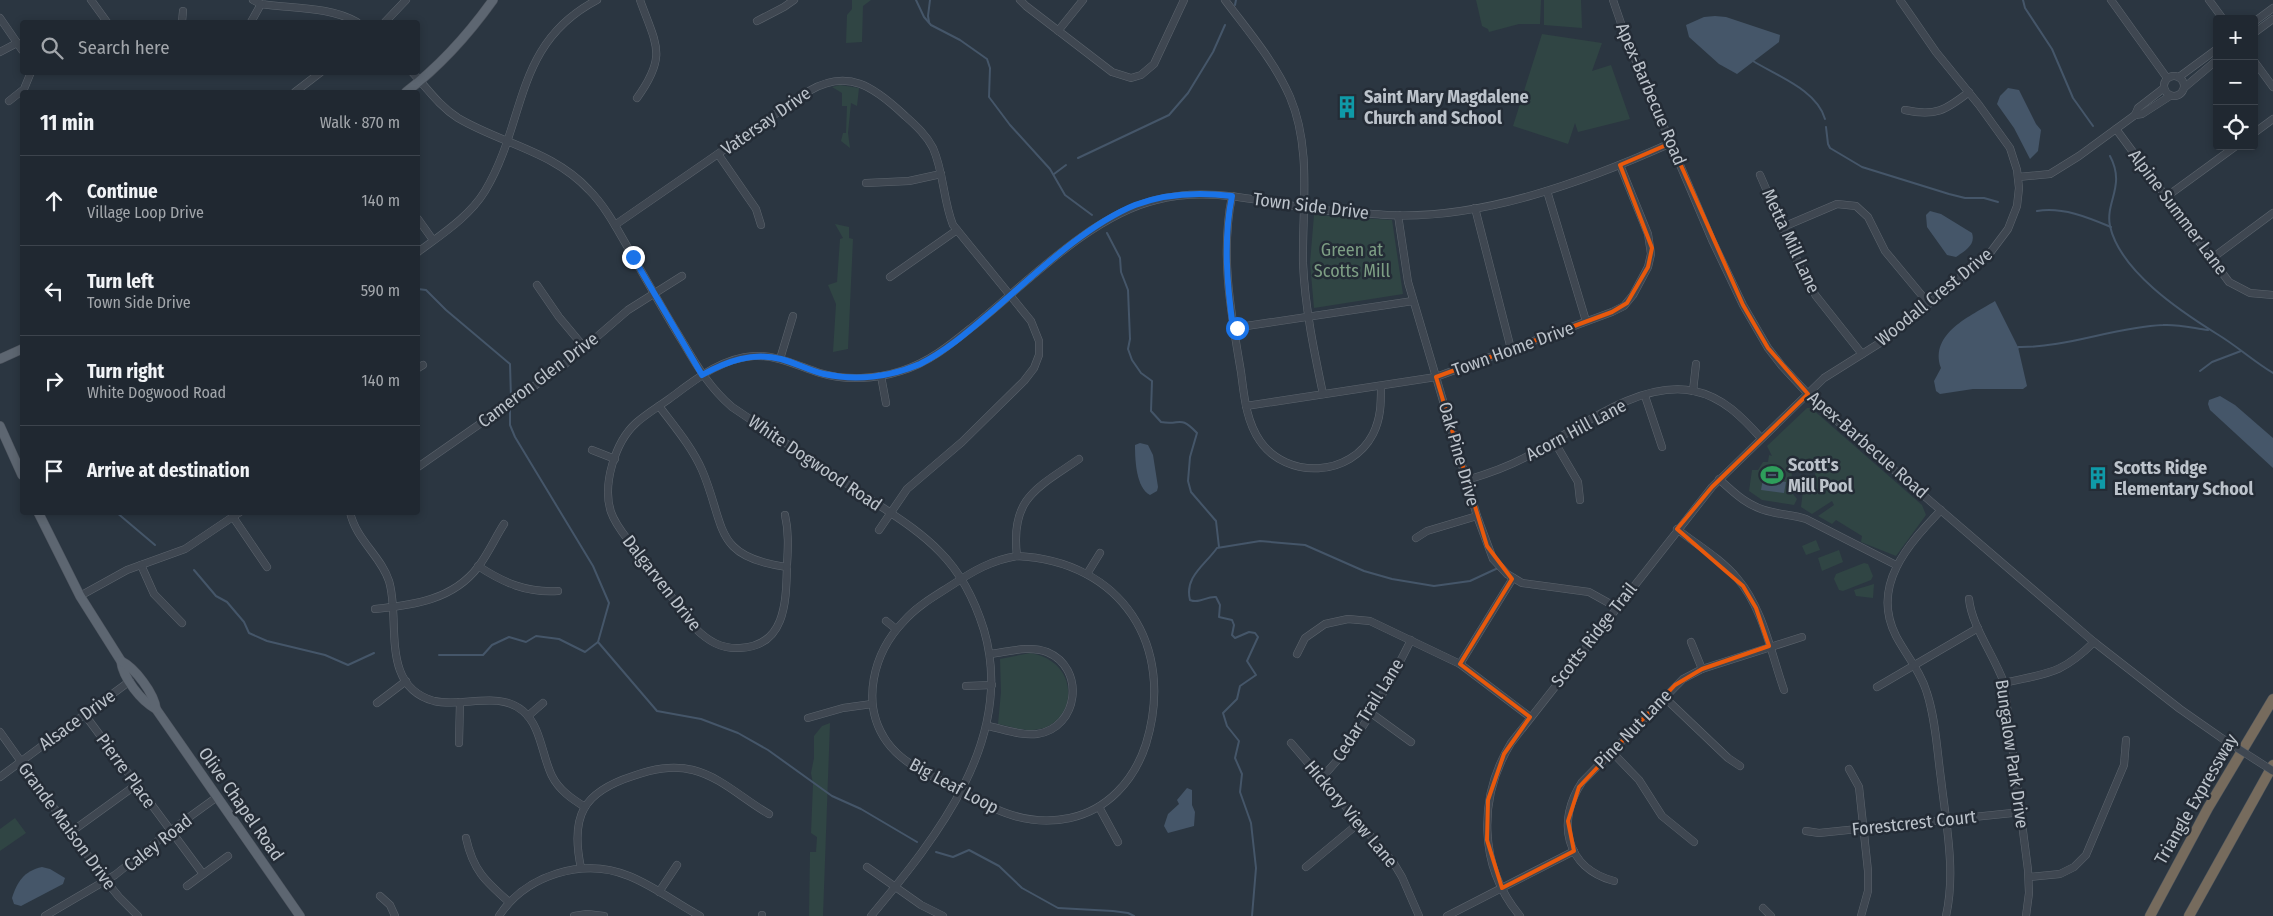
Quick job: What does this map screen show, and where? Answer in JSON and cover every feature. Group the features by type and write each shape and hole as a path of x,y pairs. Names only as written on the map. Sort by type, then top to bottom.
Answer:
{"highway":[{"name":"Triangle Expressway","path":"2150,916 2208,808 2273,699"},
{"path":"2189,916 2273,766"}],"main road":[{"path":"409,90 461,41 493,0"},
{"path":"0,359 20,350"},
{"path":"0,426 20,471"},
{"name":"Olive Chapel Road","path":"40,515 80,596 121,662 122,670 148,705 156,709 300,916"},
{"name":"Olive Chapel Road","path":"121,662 128,665 155,700 156,709"}],"street":[{"path":"91,0 106,20"},
{"path":"253,0 261,4 318,9 353,20"},
{"path":"388,20 406,0"},
{"path":"420,250 464,217 479,199 491,177 506,140 526,80 537,55 567,20 597,0"},
{"path":"637,98 652,76 658,61 655,41 640,0"},
{"path":"757,21 794,0"},
{"path":"1020,0 1058,32 1112,72 1125,77 1136,77 1146,72 1154,64 1184,0"},
{"path":"1058,32 1083,0"},
{"path":"1224,0 1277,71 1291,99 1301,143 1304,208 1303,262 1308,316 1323,394"},
{"name":"Apex-Barbecue Road","path":"1613,0 1626,38 1712,240 1744,306 1768,348 1808,394 2094,642 2180,709 2273,771"},
{"name":"Woodall Crest Drive","path":"1808,394 1824,378 1883,341 1990,253 2003,238 2011,224 2017,206 2018,177 2016,164 2006,141 1900,0"},
{"path":"2111,0 2167,78"},
{"path":"2209,0 2220,15"},
{"path":"252,20 261,4"},
{"path":"2258,19 2273,8"},
{"path":"182,20 183,11"},
{"path":"0,18 20,47"},
{"path":"2258,30 2273,19"},
{"path":"0,52 17,42"},
{"path":"2179,77 2213,52"},
{"path":"2018,177 2050,174 2135,115 2142,114 2170,96 2180,95 2185,86 2213,63"},
{"path":"2258,67 2273,88"},
{"path":"23,90 30,75"},
{"path":"297,90 317,75"},
{"name":"White Dogwood Road","path":"415,75 436,100 456,116 543,155 573,175 590,190 615,225 702,375 715,391 732,407 891,513 927,540 947,559 961,579 978,612 990,654 992,685 988,726 978,755 943,822 871,916"},
{"path":"2167,78 2179,77 2183,80 2185,86"},
{"path":"2135,115 2138,108 2164,88 2167,78"},
{"name":"Vatersay Drive","path":"615,225 809,90 824,83 855,82 874,89 920,129 932,148 941,174 947,208 957,230 1031,321 1037,334 1039,355 1034,368 1024,381 968,436 907,489 879,530"},
{"path":"2164,88 2170,96"},
{"path":"9,101 20,92"},
{"path":"1905,110 1929,113 1942,111 1969,92"},
{"path":"2258,130 2273,119"},
{"name":"Alpine Summer Lane","path":"2116,129 2230,282 2239,288 2262,296 2273,295"},
{"name":"Town Side Drive","path":"702,375 722,364 739,358 754,356 780,359 833,376 856,378 881,376 911,368 940,352 1106,220 1128,209 1173,196 1199,193 1232,196 1304,208 1398,215 1475,208 1512,201 1547,191 1620,165 1671,143"},
{"path":"2166,198 2231,150"},
{"path":"718,154 756,209 761,224"},
{"name":"Town Home Drive","path":"1246,406 1436,377 1618,309 1627,303 1633,295 1650,260 1650,242 1620,165"},
{"path":"866,183 909,181 941,174"},
{"name":"Metta Mill Lane","path":"1760,175 1810,286 1862,354"},
{"path":"1547,191 1586,321"},
{"path":"1232,196 1226,266 1233,328 1246,406 1255,433 1272,455 1290,465 1305,469 1322,469 1338,465 1353,457 1370,440 1381,411 1381,386"},
{"path":"1783,227 1836,204 1856,206 1868,217 1885,251 1929,304"},
{"path":"1475,208 1511,349"},
{"path":"2211,259 2273,212"},
{"name":"Oak Pine Drive","path":"1398,215 1404,267 1413,301 1477,516 1493,559 1512,578 1534,586 1572,588 1589,592 1616,607"},
{"path":"420,222 433,240"},
{"path":"890,277 957,230"},
{"name":"Cameron Glen Drive","path":"420,466 539,383 628,310 682,276"},
{"path":"537,285 559,317 584,347"},
{"path":"1233,328 1413,301"},
{"path":"780,359 793,316"},
{"path":"1693,391 1696,364"},
{"name":"Dalgarven Drive","path":"702,375 633,425 622,442 609,482 608,501 616,524 695,628 706,639 732,648 746,648 770,635 777,628 785,610 788,530 785,515"},
{"path":"881,376 886,403"},
{"name":"Acorn Hill Lane","path":"1467,480 1511,465 1601,412 1645,396 1671,390 1693,391 1714,398 1732,409 1761,438"},
{"name":"Scotts Ridge Trail","path":"1520,916 1502,888 1494,868 1486,826 1488,800 1495,775 1504,754 1530,717 1677,528 1719,479 1808,394"},
{"path":"1645,396 1662,447"},
{"path":"659,406 700,465 719,524 731,544 753,560 787,567"},
{"path":"1554,441 1578,482 1580,500"},
{"path":"592,450 615,459"},
{"path":"1017,556 1015,530 1018,516 1025,502 1044,483 1079,459"},
{"path":"1719,479 1733,493 1751,504 1764,510 1792,514 1806,519 1896,565"},
{"path":"1942,510 1896,565 1890,586 1889,611 1896,635 1926,690 1933,717 1950,879 1946,916"},
{"path":"80,596 127,570 185,549 237,515 266,567"},
{"path":"351,515 356,531 386,575 391,591 396,660 406,681 416,691 429,699 443,702 502,702 519,708 528,716 533,724 552,777 564,792 585,807"},
{"path":"1416,538 1427,531 1477,516"},
{"path":"375,609 421,602 440,596 463,582 478,566 504,524"},
{"path":"1677,528 1720,562 1743,586 1756,608 1784,690"},
{"path":"1087,574 1100,553"},
{"name":"Big Leaf Loop","path":"1017,556 1052,560 1087,574 1118,598 1135,620 1150,654 1155,682 1153,717 1141,758 1126,783 1099,807 1068,818 1030,820 1003,814 900,757 882,735 876,722 872,704 874,675 876,666 896,629 916,609 988,563 1017,556"},
{"path":"141,565 154,594 182,623"},
{"path":"478,566 503,581 527,590 558,591"},
{"path":"1460,664 1512,578"},
{"name":"Bungalow Park Drive","path":"1969,599 1970,613 1996,660 2004,683 2029,876 2026,916"},
{"path":"1297,654 1305,638 1314,630 1330,623 1348,619 1370,621 1460,664 1530,717"},
{"path":"886,621 896,629"},
{"path":"1877,687 1978,628"},
{"name":"Pine Nut Lane","path":"1614,881 1596,876 1574,851 1568,821 1572,800 1582,782 1683,679 1702,669 1802,637"},
{"name":"Cedar Trail Lane","path":"1321,778 1336,762 1371,713 1388,686 1411,640"},
{"path":"1691,642 1702,669"},
{"path":"2004,683 2061,669 2078,658 2094,642"},
{"path":"988,726 1022,734 1042,733 1050,730 1063,720 1073,697 1073,686 1067,670 1058,659 1047,652 1032,649 990,654"},
{"name":"Alsace Drive","path":"0,776 130,681"},
{"path":"377,703 406,681"},
{"path":"966,686 992,685"},
{"path":"1664,697 1728,758 1740,766"},
{"path":"459,743 460,702"},
{"path":"528,716 543,702"},
{"path":"808,718 844,708 872,704"},
{"path":"1371,713 1412,742"},
{"name":"Pierre Place","path":"85,715 203,874"},
{"name":"Grande Maison Drive","path":"0,732 106,881 138,916"},
{"path":"2029,876 2060,874 2074,867 2086,855 2124,765 2126,740"},
{"name":"Hickory View Lane","path":"1291,743 1393,862 1402,877 1419,916"},
{"path":"1612,752 1639,780 1668,822 1694,842"},
{"path":"581,868 578,850 578,826 585,807 596,793 613,782 650,770 673,767 702,773 769,814"},
{"path":"1849,770 1859,787 1869,880 1867,899 1861,916"},
{"path":"72,832 136,785"},
{"name":"Caley Road","path":"44,916 106,881 218,797"},
{"path":"1099,807 1118,842"},
{"name":"Forestcrest Court","path":"1806,831 1819,833 2022,812"},
{"path":"1306,867 1359,822"},
{"path":"466,838 476,869 486,882 509,902"},
{"path":"1447,916 1574,851"},
{"path":"187,886 228,856"},
{"path":"659,892 677,864"},
{"path":"867,867 896,885 921,904 943,916"},
{"path":"499,916 509,902 541,880 581,868 628,875 700,916"},
{"path":"380,896 390,905 395,916"},
{"path":"1763,908 1771,916"},
{"path":"574,916 587,914 604,916"}],"highlighted area":[{"path":"1671,143 1743,305 1768,348 1808,394 1712,487 1677,529 1743,586 1756,608 1769,646 1702,669 1675,685 1579,787 1568,821 1574,851 1502,888 1487,840 1488,800 1504,754 1530,717 1460,664 1512,579 1487,546 1436,377 1612,312 1627,303 1648,267 1652,248 1620,165"}],"green space":[{"path":"852,0 871,0 863,6 862,42 846,43 847,15 852,9"},
{"path":"1476,0 1541,0 1540,24 1519,24 1489,32 1488,29 1482,26"},
{"path":"1544,0 1581,0 1582,28 1544,25"},
{"path":"1542,34 1602,43 1592,71 1611,65 1630,119 1578,132 1575,123 1568,144 1513,126"},
{"path":"840,85 859,88 857,106 851,103 848,133 850,148 841,141 843,133 846,133 847,106 842,106 842,93 832,87"},
{"name":"Green at Scotts Mill","path":"1314,215 1392,220 1403,294 1314,308 1310,263"},
{"path":"835,224 849,227 849,238 853,239 848,349 833,352 836,304 828,285 837,282 840,239 843,238"},
{"path":"1807,408 1811,408 1922,505 1926,515 1896,556 1861,542 1862,536 1836,520 1832,524 1818,516 1834,505 1832,501 1812,514 1801,507 1804,483 1814,485 1816,467 1793,464 1791,481 1794,482 1793,494 1797,499 1794,505 1762,500 1749,491 1752,470 1758,470 1763,462 1768,462 1769,455 1772,456 1767,446"},
{"path":"1816,540 1820,550 1806,555 1802,546"},
{"path":"1839,550 1843,562 1822,571 1818,558"},
{"path":"1864,563 1868,564 1873,576 1871,580 1843,591 1839,590 1834,579 1836,574"},
{"path":"1874,584 1873,598 1856,596 1854,590"},
{"path":"1030,653 1047,659 1059,668 1066,681 1068,694 1066,707 1059,718 1048,726 1033,730 998,724 1001,692 1000,659"},
{"path":"830,723 823,916 809,916 810,852 816,852 817,837 811,833 813,784 811,773 814,758 814,736 822,726"},
{"path":"15,818 26,833 0,851 0,829"}],"water":[{"path":"1704,17 1726,17 1780,35 1779,42 1737,74 1719,64 1689,37 1686,25"},
{"path":"2008,88 2019,90 2041,130 2038,151 2030,159 2014,128 1997,104 2000,96"},
{"path":"1930,211 1941,214 1972,233 1973,237 1969,247 1956,257 1947,255 1927,227 1926,215"},
{"path":"1995,301 2018,347 2027,386 2023,389 1973,389 1940,394 1936,391 1934,381 1941,368 1939,356 1941,345 1946,335 1964,320"},
{"path":"2220,396 2235,405 2273,438 2273,468 2210,410 2209,400"},
{"path":"1140,443 1148,445 1153,455 1158,487 1157,491 1150,495 1142,486 1137,473 1135,445"},
{"name":"Scott's Mill Pool","path":"1765,468 1782,470 1780,481 1786,482 1784,493 1761,490"},
{"path":"1187,788 1192,790 1192,805 1195,812 1194,826 1168,833 1164,826 1168,814 1179,804 1177,800"},
{"path":"42,867 50,869 65,878 63,884 21,906 14,904 12,898 22,878 30,871"}],"waterway":[{"path":"916,0 924,17 931,25 960,40 987,59 990,68 989,97 1010,125 1050,169 1065,195 1092,215"},
{"path":"929,22 930,0"},
{"path":"1235,5 1236,0"},
{"path":"2023,0 2025,8 2052,49 2073,98 2093,126"},
{"path":"1078,158 1169,115 1188,93 1213,52 1225,25"},
{"path":"1753,61 1805,92 1821,109 1825,119"},
{"path":"1826,127 1830,148 1862,167 1949,194 1965,198 1984,198 1998,202"},
{"path":"2110,156 2116,176 2116,185 2109,217 2110,226 2116,243 2126,259 2138,274 2170,302 2273,373"},
{"path":"1054,174 1066,165"},
{"path":"2037,211 2056,210 2066,212 2084,216 2111,227"},
{"path":"1107,233 1120,258 1121,272 1128,290 1130,339 1128,349 1132,360 1141,373 1152,381 1151,411 1161,422 1183,422 1197,433 1190,457 1188,481 1191,492 1216,521 1219,547"},
{"path":"420,289 426,290 446,310 510,364 511,398"},
{"path":"2017,349 2018,347 2072,341 2127,329 2163,325 2208,330"},
{"path":"2200,371 2212,362 2241,351"},
{"path":"439,655 483,655 492,645 509,637 526,642 536,636 559,639 585,652 598,642 609,603 593,566 515,437 510,425 510,406"},
{"path":"120,515 155,545"},
{"path":"1252,916 1256,868 1251,823 1240,792 1242,774 1235,758 1239,741 1227,726 1223,713 1237,699 1240,686 1256,675 1247,661 1258,637 1255,633 1249,632 1235,638 1232,635 1234,625 1232,620 1219,617 1220,605 1216,597 1197,601 1190,600 1190,585 1197,572 1217,548 1260,541 1305,545 1364,571 1392,579 1434,586 1470,581 1498,568"},
{"path":"194,570 216,596 227,602 244,622 249,633 267,641 325,655 348,665 374,653"},
{"path":"598,642 657,711 701,719 738,733 768,750 832,796 861,809 917,842"},
{"path":"936,852 953,857 969,850 999,866 1022,888 1058,908 1113,911 1128,913 1134,916"}],"place":[{"name":"Saint Mary Magdalene Church and School","path":"1347,107"},
{"name":"Scott's Mill Pool","path":"1772,475"},
{"name":"Scotts Ridge Elementary School","path":"2098,478"}],"route":[{"path":"633,257 702,375 734,360 744,357 762,356 780,359 821,374 847,378 881,376 911,368 945,349 1065,250 1106,220 1137,205 1154,200 1199,193 1215,194 1232,196 1226,266 1233,328 1237,328"}]}
